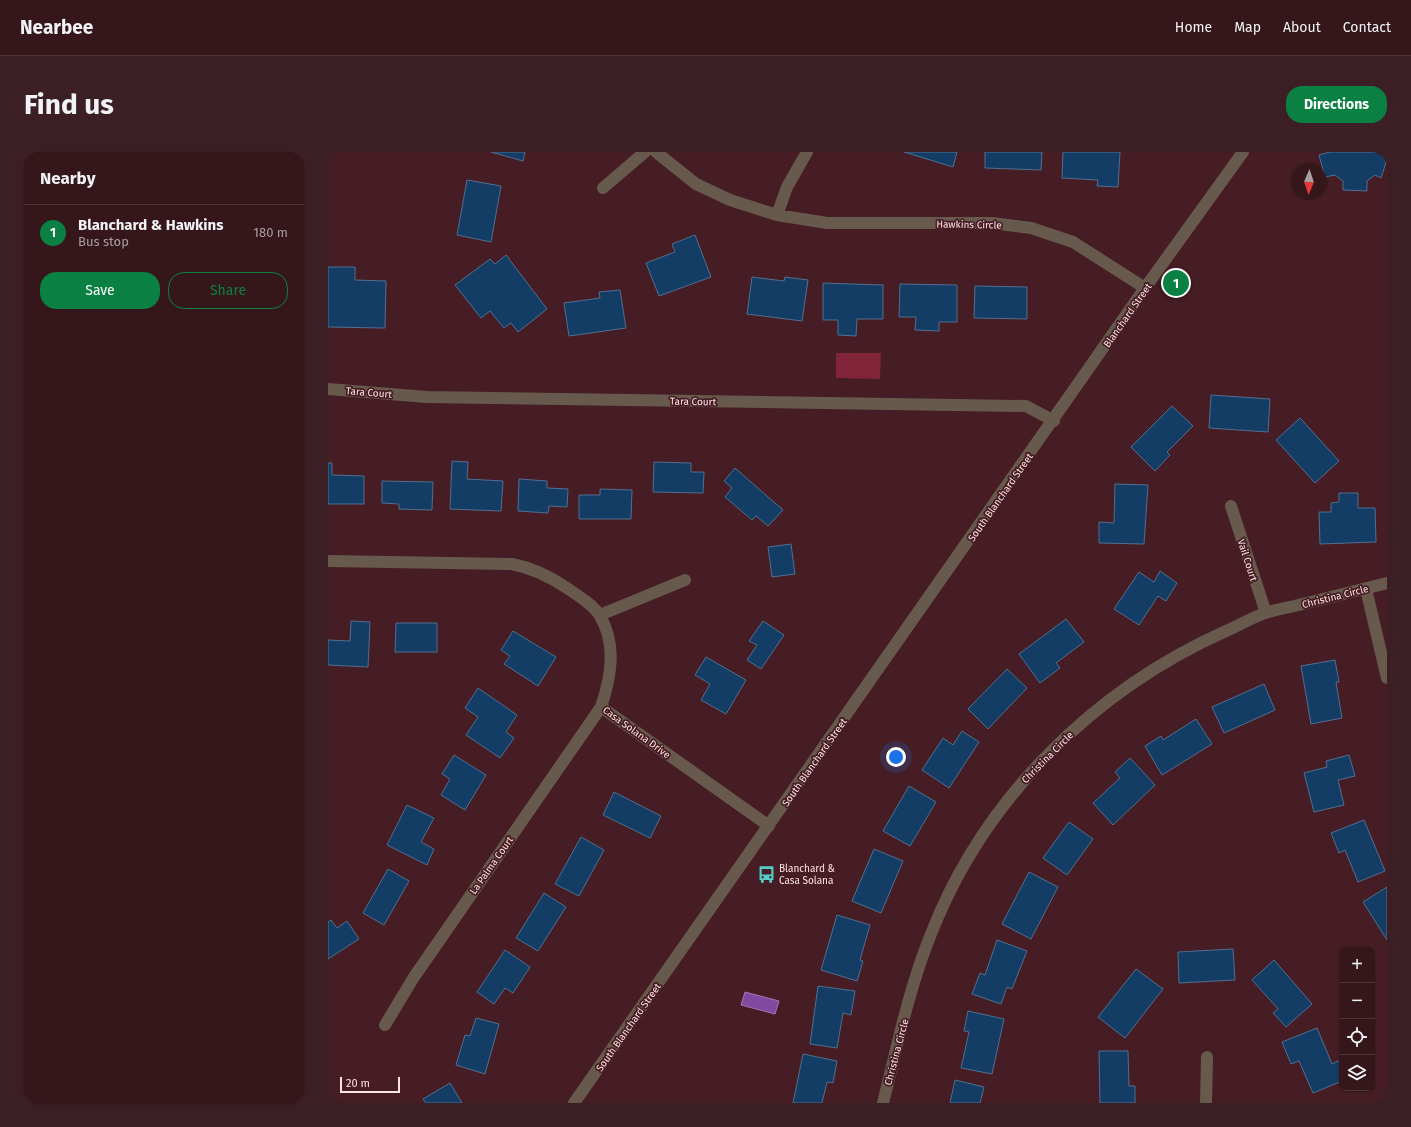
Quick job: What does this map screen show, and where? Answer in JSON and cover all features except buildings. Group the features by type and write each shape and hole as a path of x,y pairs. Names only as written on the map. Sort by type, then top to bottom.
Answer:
{"street":[{"path":"603,188 645,152"},
{"name":"Hawkins Circle","path":"656,152 696,184 730,200 777,215 827,222 992,223 1031,228 1073,242 1145,288"},
{"path":"777,215 787,187 807,152"},
{"name":"Blanchard Street","path":"1054,421 1145,288 1243,152"},
{"name":"Tara Court","path":"328,389 427,397 1026,406 1054,421"},
{"name":"South Blanchard Street","path":"574,1103 1054,421"},
{"name":"Vail Court","path":"1231,506 1266,613"},
{"name":"Casa Solana Drive","path":"328,561 524,566 549,576 583,599 600,615 612,651 611,670 601,708 769,826"},
{"path":"600,615 685,580"},
{"name":"Christina Circle","path":"883,1103 916,977 933,928 944,902 969,855 1011,796 1048,753 1084,719 1144,674 1201,642 1266,613 1387,583"},
{"path":"1366,589 1387,678"},
{"name":"La Palma Court","path":"385,1025 414,977 601,708"},
{"path":"1206,1103 1207,1057"}],"shaded area":[{"path":"836,353 881,353 880,379 836,378"},
{"path":"745,992 779,1001 775,1014 741,1005"}],"place":[{"name":"Blanchard & Hawkins","path":"1176,283"},
{"name":"Blanchard & Casa Solana","path":"766,874"}]}
